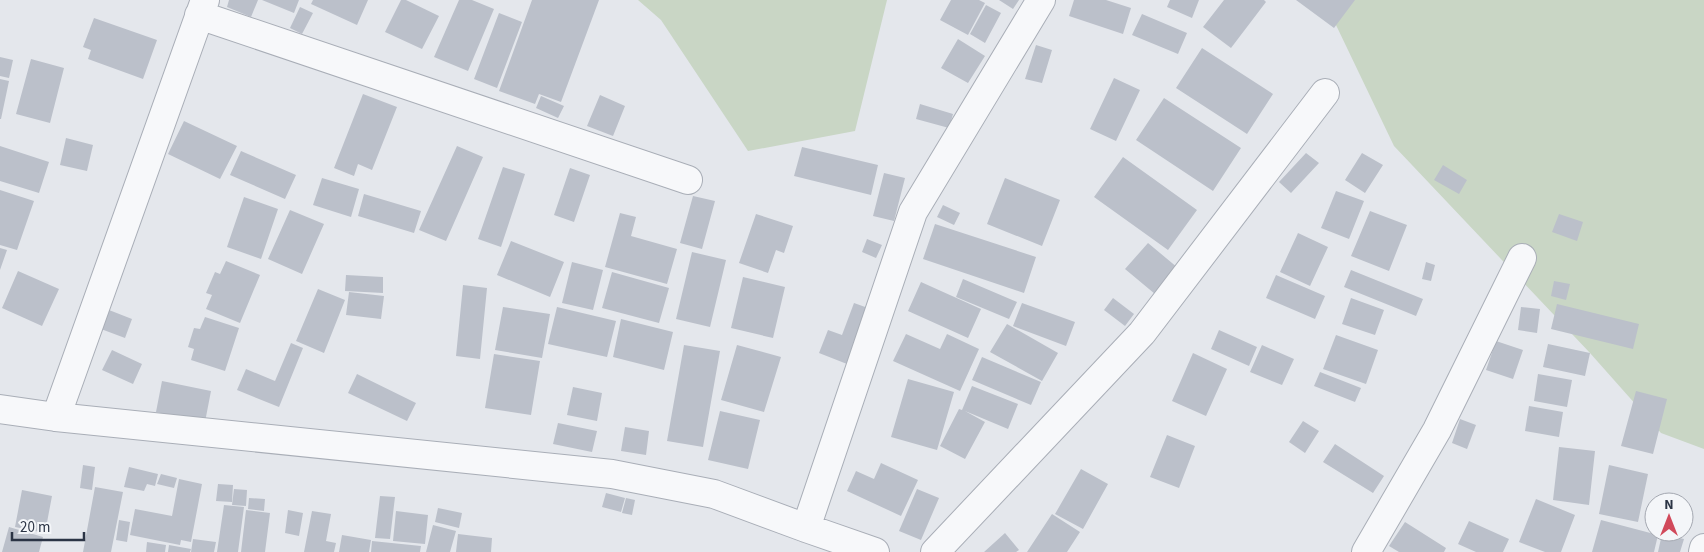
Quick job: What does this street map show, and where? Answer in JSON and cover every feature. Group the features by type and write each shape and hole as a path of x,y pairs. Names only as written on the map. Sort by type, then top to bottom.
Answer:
{"street":[{"path":"806,528 913,212 1041,0"},
{"path":"56,416 202,8 688,180"},
{"path":"935,552 1142,333 1325,93"},
{"path":"1366,552 1437,430 1522,258"},
{"path":"0,408 56,416 612,474 714,494 876,552"},
{"path":"1703,552 1704,548"}],"green space":[{"path":"638,0 887,0 855,131 748,151 661,20"},
{"path":"1324,0 1704,0 1704,449 1661,433 1590,353 1394,146"}],"building":[{"path":"229,0 258,0 251,17 227,7"},
{"path":"262,0 299,0 294,13"},
{"path":"313,0 368,0 357,25 311,4"},
{"path":"401,0 406,0 439,16 422,49 385,32"},
{"path":"459,0 472,0 494,9 468,71 434,57"},
{"path":"532,0 599,0 561,102 539,94 535,104 499,91"},
{"path":"951,0 979,0 985,3 968,35 940,20"},
{"path":"999,0 1019,0 1013,9"},
{"path":"1074,0 1106,0 1131,8 1123,34 1069,16"},
{"path":"1170,0 1199,0 1192,18 1167,7"},
{"path":"1224,0 1264,0 1266,2 1231,48 1203,27"},
{"path":"1296,0 1355,0 1334,28"},
{"path":"986,5 1001,13 985,43 970,34"},
{"path":"300,7 313,13 302,34 290,28"},
{"path":"499,13 522,22 497,88 474,79"},
{"path":"1142,14 1187,33 1178,54 1132,35"},
{"path":"94,18 157,40 143,79 88,59 91,50 83,47"},
{"path":"958,39 985,56 968,83 941,68"},
{"path":"1036,45 1052,50 1042,83 1025,79"},
{"path":"1202,48 1273,94 1247,134 1176,88"},
{"path":"0,57 13,60 9,78 0,76"},
{"path":"31,59 64,68 50,123 16,114"},
{"path":"1114,78 1140,90 1116,141 1090,129"},
{"path":"0,79 9,81 1,119 0,119"},
{"path":"363,94 397,107 372,170 358,164 354,176 334,168"},
{"path":"600,95 625,106 613,136 587,126"},
{"path":"541,96 564,106 558,118 536,108"},
{"path":"1164,98 1241,148 1213,191 1136,140"},
{"path":"920,104 953,114 949,128 916,119"},
{"path":"184,121 237,146 220,179 168,154"},
{"path":"66,138 93,145 87,171 60,165"},
{"path":"0,146 49,162 39,193 0,181"},
{"path":"457,146 483,157 446,241 419,230"},
{"path":"802,147 878,165 871,195 794,176"},
{"path":"241,151 296,175 285,199 230,175"},
{"path":"1306,153 1319,163 1291,193 1279,182"},
{"path":"1362,153 1383,165 1365,193 1345,180"},
{"path":"1123,157 1197,210 1168,250 1094,197"},
{"path":"1443,165 1467,180 1459,194 1434,180"},
{"path":"503,167 525,174 501,247 478,239"},
{"path":"570,168 590,175 574,222 554,215"},
{"path":"884,173 905,178 894,221 873,216"},
{"path":"322,178 359,189 351,217 313,205"},
{"path":"1005,178 1060,200 1042,246 987,224"},
{"path":"0,190 34,201 17,250 0,245"},
{"path":"1336,191 1364,201 1349,239 1321,228"},
{"path":"364,194 421,211 414,233 358,216"},
{"path":"693,196 715,201 702,249 680,243"},
{"path":"244,197 278,209 261,259 227,247"},
{"path":"943,205 960,213 954,225 937,217"},
{"path":"290,210 324,224 302,274 268,259"},
{"path":"1370,211 1407,225 1389,271 1351,256"},
{"path":"620,213 636,217 631,236 677,249 667,284 605,267"},
{"path":"756,214 793,226 784,253 776,250 768,273 739,263"},
{"path":"1559,214 1583,222 1577,241 1552,232"},
{"path":"935,224 1036,257 1024,293 923,259"},
{"path":"1298,233 1328,247 1310,286 1280,272"},
{"path":"867,239 882,245 876,258 862,252"},
{"path":"511,241 564,262 550,297 497,275"},
{"path":"1148,243 1178,268 1155,294 1125,269"},
{"path":"0,248 7,250 0,270"},
{"path":"692,252 726,260 710,327 676,319"},
{"path":"226,261 260,275 240,323 206,309 212,295 206,293 215,272 220,274"},
{"path":"572,262 603,270 593,310 562,303"},
{"path":"1426,262 1435,265 1431,281 1422,279"},
{"path":"1351,270 1423,299 1416,316 1344,287"},
{"path":"18,271 59,289 42,326 2,308"},
{"path":"612,272 669,288 659,323 602,308"},
{"path":"346,275 383,277 383,293 345,291"},
{"path":"1276,275 1325,296 1315,319 1266,298"},
{"path":"743,277 785,287 773,338 731,328"},
{"path":"963,279 1017,302 1009,319 956,297"},
{"path":"1554,281 1570,284 1566,300 1551,296"},
{"path":"921,282 981,309 968,338 908,311"},
{"path":"463,285 487,288 480,359 456,356"},
{"path":"318,289 345,300 324,353 296,341"},
{"path":"349,292 384,296 381,319 346,315"},
{"path":"1113,298 1134,314 1125,326 1104,310"},
{"path":"1351,298 1384,310 1375,335 1342,324"},
{"path":"854,303 868,308 847,364 819,353 828,330 842,335"},
{"path":"1022,303 1075,322 1066,346 1013,326"},
{"path":"1557,304 1639,324 1633,349 1551,329"},
{"path":"503,307 550,314 542,358 495,350"},
{"path":"557,307 616,321 607,357 548,344"},
{"path":"1521,307 1540,309 1537,333 1518,330"},
{"path":"109,310 132,319 125,338 101,329"},
{"path":"205,317 239,328 225,371 191,360 194,349 188,347 194,328 200,329"},
{"path":"621,319 673,332 664,370 613,357"},
{"path":"1007,324 1058,353 1042,381 990,352"},
{"path":"1219,330 1257,347 1249,366 1211,349"},
{"path":"906,334 940,349 947,334 979,349 960,391 893,361"},
{"path":"1336,335 1378,350 1366,384 1323,369"},
{"path":"1496,341 1523,350 1513,379 1486,370"},
{"path":"291,343 303,348 279,407 237,390 246,369 275,381"},
{"path":"1548,344 1590,353 1585,376 1543,367"},
{"path":"684,345 720,351 703,447 667,441"},
{"path":"737,345 781,357 764,412 721,400"},
{"path":"1262,345 1294,359 1282,385 1250,372"},
{"path":"112,350 142,364 133,384 102,370"},
{"path":"1193,353 1227,369 1206,416 1172,401"},
{"path":"494,354 540,361 531,415 485,408"},
{"path":"982,357 1041,382 1031,405 972,380"},
{"path":"1320,372 1361,388 1355,402 1314,386"},
{"path":"357,374 416,403 407,421 348,393"},
{"path":"1538,374 1572,380 1567,407 1534,401"},
{"path":"908,379 954,392 937,450 891,437"},
{"path":"162,381 211,391 205,422 156,412"},
{"path":"972,386 1018,404 1008,429 965,411 985,422 965,459 940,446 959,409 962,410"},
{"path":"573,387 602,393 597,421 567,415"},
{"path":"1636,391 1667,399 1653,454 1621,446"},
{"path":"1529,406 1563,412 1559,437 1525,431"},
{"path":"720,411 760,420 748,469 708,460"},
{"path":"1460,419 1476,425 1467,449 1452,443"},
{"path":"1303,421 1319,431 1305,453 1289,442"},
{"path":"558,423 597,431 592,452 553,444"},
{"path":"625,427 649,431 646,455 621,451"},
{"path":"1167,435 1195,446 1179,488 1150,477"},
{"path":"1335,444 1384,476 1373,493 1323,462"},
{"path":"1559,447 1595,451 1589,505 1553,500"},
{"path":"881,463 918,480 901,516 847,491 856,471 874,479"},
{"path":"83,465 95,467 92,490 80,488"},
{"path":"1609,465 1648,474 1638,522 1599,514"},
{"path":"129,467 158,474 155,486 147,484 144,491 124,487"},
{"path":"1081,469 1108,484 1083,529 1055,514"},
{"path":"161,474 177,478 174,488 157,484"},
{"path":"179,479 202,484 191,542 181,540 180,545 130,535 135,509 172,516"},
{"path":"218,484 233,485 232,502 216,501"},
{"path":"95,487 123,492 111,552 83,552"},
{"path":"234,489 247,490 246,506 232,505"},
{"path":"917,489 939,498 921,540 899,531"},
{"path":"22,490 52,496 45,533 15,527"},
{"path":"606,493 625,498 621,512 602,507"},
{"path":"380,496 395,497 390,539 375,538"},
{"path":"249,498 265,499 264,511 248,509"},
{"path":"626,498 635,500 632,515 622,513"},
{"path":"1536,499 1575,515 1561,552 1545,552 1519,542"},
{"path":"224,505 244,507 238,552 217,552"},
{"path":"438,508 462,513 459,528 435,522"},
{"path":"246,510 270,513 265,552 241,552"},
{"path":"288,510 303,513 299,536 285,533"},
{"path":"312,511 331,514 326,541 336,543 334,552 304,552"},
{"path":"396,511 428,515 425,544 393,541"},
{"path":"1052,514 1080,532 1067,552 1027,552"},
{"path":"119,520 130,522 127,542 116,540"},
{"path":"1601,520 1644,531 1644,542 1656,542 1654,552 1592,552"},
{"path":"1469,521 1509,539 1503,552 1476,552 1458,544"},
{"path":"1405,522 1446,548 1444,552 1399,552 1389,546"},
{"path":"433,525 456,531 450,552 426,552"},
{"path":"9,527 43,537 39,552 2,552"},
{"path":"1005,533 1019,550 1016,552 984,552"},
{"path":"458,534 492,538 491,552 456,552"},
{"path":"342,535 371,540 369,552 339,552"},
{"path":"193,539 216,542 214,552 191,552"},
{"path":"372,541 421,546 420,552 371,552"},
{"path":"147,542 166,545 165,552 146,552"},
{"path":"1660,542 1683,542 1680,552 1658,552"},
{"path":"169,545 191,549 190,552 168,552"}]}
